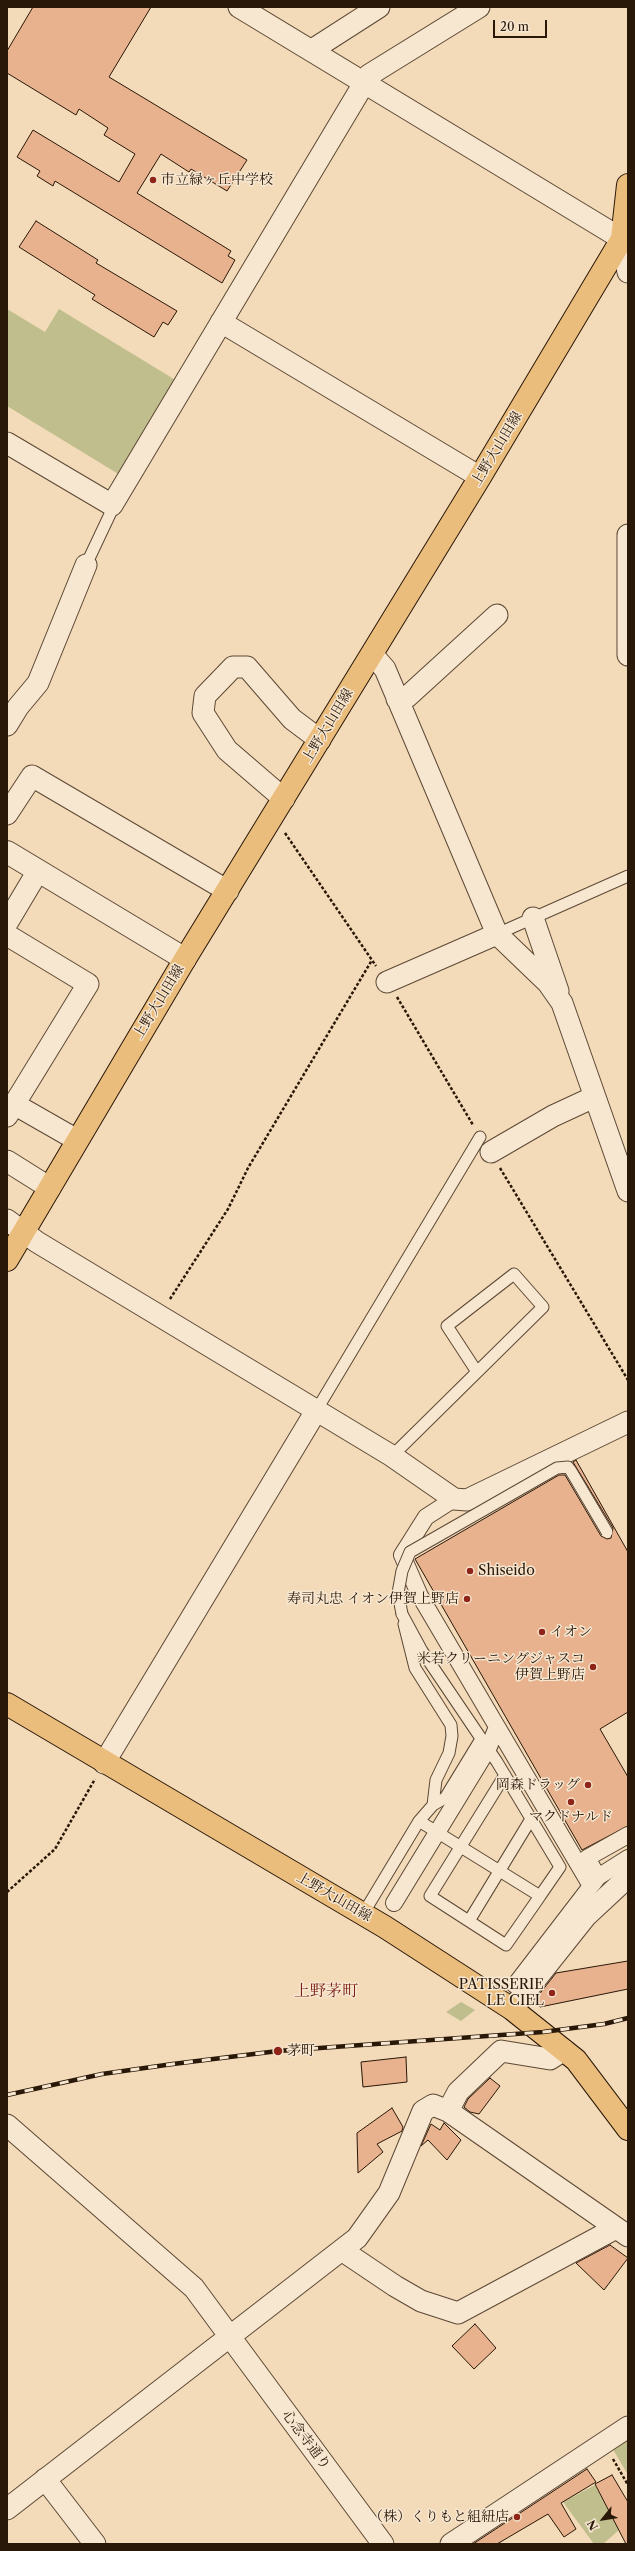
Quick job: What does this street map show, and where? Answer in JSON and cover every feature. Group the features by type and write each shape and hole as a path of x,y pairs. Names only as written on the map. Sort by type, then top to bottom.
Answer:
{"main road":[{"name":"上野大山田線","path":"7,1260 185,959 480,477 622,240 628,185"},
{"name":"上野大山田線","path":"7,1704 104,1763 362,1914 512,2009 576,2060 628,2129"}],"street":[{"path":"239,7 312,50 622,240 628,272"},
{"path":"312,50 379,7"},
{"path":"7,443 112,505 365,83 368,75 479,7"},
{"path":"221,322 480,477"},
{"path":"628,535 628,655"},
{"path":"7,725 18,707 38,683 86,565"},
{"path":"397,699 407,697 497,615"},
{"path":"372,654 385,669 497,934 548,983 562,1003"},
{"path":"284,799 228,750 203,713 205,696 233,667 247,667 292,719 320,740"},
{"path":"7,814 32,776 228,891"},
{"path":"7,852 185,959"},
{"path":"7,923 38,871"},
{"path":"533,918 594,1097 628,1191"},
{"path":"387,982 497,934"},
{"path":"7,935 88,984 11,1110 77,1140"},
{"path":"486,1145 594,1097"},
{"path":"7,1162 50,1188"},
{"path":"7,1220 24,1233 158,1317 392,1456 454,1499 468,1500 628,1422"},
{"path":"104,1763 316,1411"},
{"path":"454,1499 426,1518 402,1556 420,1596 497,1727 594,1881"},
{"path":"394,1903 444,1836 484,1744 497,1727"},
{"path":"594,1881 587,1858 610,1841 628,1834"},
{"path":"515,1985 594,1881 628,1858"},
{"path":"512,2009 586,1916 628,1877"},
{"path":"448,2111 458,2092 501,2051 550,2059 564,2050"},
{"path":"7,2509 229,2337 343,2251 362,2233 389,2193 423,2111 433,2105 448,2111 622,2232 458,2313 421,2301 394,2286 343,2251"},
{"name":"心念寺通り","path":"7,2125 194,2288 383,2544"},
{"path":"451,2544 628,2427"},
{"path":"45,2479 95,2544"}],"lane":[{"path":"86,565 111,512 112,505"},
{"path":"497,934 628,876"},
{"path":"316,1411 486,1145"},
{"path":"392,1456 544,1307 514,1274 447,1326 477,1372"},
{"path":"433,1805 436,1780 448,1753 452,1736 451,1726 415,1668 402,1614 400,1585 402,1571 410,1552 556,1468 568,1467 572,1471 607,1532"},
{"path":"402,1614 422,1651 497,1762 505,1775 560,1868 506,1945 430,1896 505,1775"},
{"path":"362,1914 419,1821 433,1805 445,1798 484,1744"},
{"path":"469,1921 531,1819"},
{"path":"419,1821 540,1896"}],"path":[{"path":"270,821 284,832 387,982 628,1380"},
{"path":"158,1317 228,1209 248,1168 372,960"},
{"path":"7,1892 55,1849 104,1763"},
{"path":"604,2443 628,2485"}],"shaded area":[{"path":"7,309 45,332 59,309 177,381 120,475 7,406"},
{"path":"461,2002 475,2010 461,2021 446,2012"},
{"path":"628,2437 628,2475 611,2446"},
{"path":"595,2485 620,2529 603,2544 594,2544 563,2502"}],"building":[{"path":"33,7 151,7 109,77 247,160 227,191 191,169 189,172 161,154 137,193 231,251 228,256 235,260 222,283 55,181 53,186 37,176 40,171 17,157 33,130 119,182 135,154 104,135 108,128 79,109 76,115 7,73 7,51"},
{"path":"36,221 98,260 96,263 177,311 168,325 163,322 154,337 92,299 95,295 19,247"},
{"name":"イオン","path":"576,1460 628,1552 628,1712 600,1729 628,1777 628,1826 582,1850 415,1559 559,1475 565,1475 601,1536 607,1539 611,1538 613,1528 573,1462"},
{"path":"628,1961 628,1989 540,2007 534,2001 556,1973"},
{"name":"茅町","path":"406,2057 407,2082 363,2087 361,2062"},
{"path":"490,2078 500,2086 479,2114 470,2112 464,2107 468,2099"},
{"path":"392,2108 403,2127 402,2131 377,2144 383,2152 358,2173 357,2133"},
{"path":"444,2123 461,2140 447,2160 428,2140 421,2146 431,2124 440,2130"},
{"path":"610,2245 628,2258 604,2290 576,2263"},
{"path":"475,2324 496,2348 474,2369 452,2346"},
{"path":"587,2469 596,2482 561,2503 576,2529 564,2537 548,2514 497,2544 473,2544"},
{"path":"612,2475 628,2502 628,2544 626,2544 595,2484"}],"railway":[{"path":"7,2095 102,2074 173,2064 278,2051 543,2032 604,2024 628,2018"}],"place":[{"name":"市立緑ヶ丘中学校","path":"153,180"},
{"name":"Shiseido","path":"470,1571"},
{"name":"寿司丸忠 イオン伊賀上野店","path":"467,1599"},
{"name":"イオン","path":"542,1632"},
{"name":"米若クリーニングジャスコ 伊賀上野店","path":"593,1667"},
{"name":"岡森ドラッグ","path":"588,1785"},
{"name":"マクドナルド","path":"571,1802"},
{"name":"PATISSERIE LE CIEL","path":"552,1993"},
{"name":"茅町","path":"278,2051"},
{"name":"（株）くりもと組紐店","path":"517,2517"}],"district":[{"name":"上野茅町","path":"326,1991"}]}
